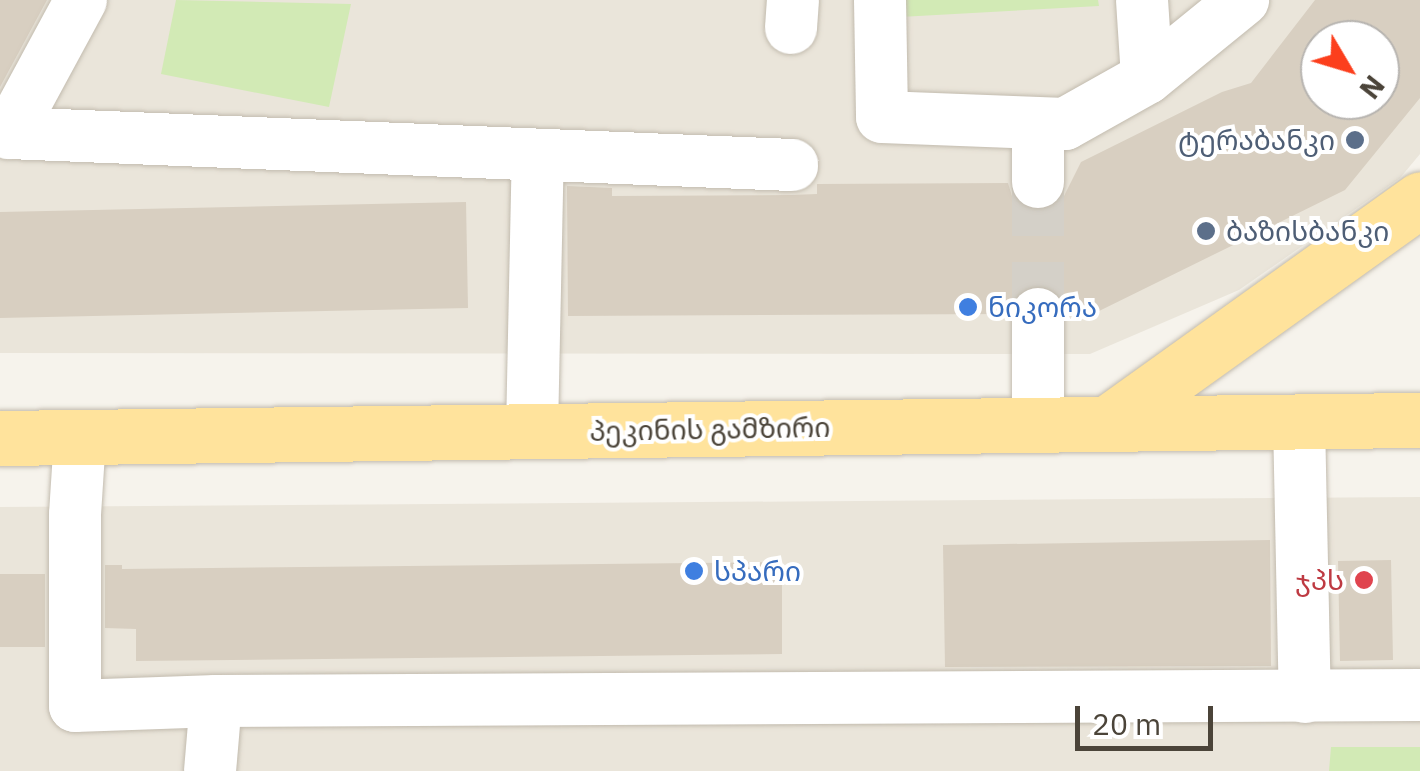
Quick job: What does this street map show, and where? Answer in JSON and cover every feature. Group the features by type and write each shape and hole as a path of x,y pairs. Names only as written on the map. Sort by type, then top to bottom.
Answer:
{"main road":[{"path":"1108,424 1419,202"},
{"name":"პეკინის გამზირი","path":"0,438 1420,420"}],"lane":[{"path":"81,0 4,139 792,164"},
{"path":"880,0 882,117 1038,124 1065,124 1147,78 1243,0"},
{"path":"1142,0 1147,78"},
{"path":"1038,124 1038,182"},
{"path":"532,431 538,156"},
{"path":"1038,314 1038,425"},
{"path":"1299,421 1305,696"},
{"path":"80,437 75,515 75,706 216,701 1420,695"},
{"path":"210,771 216,701"}],"shaded area":[{"path":"0,0 1420,0 1420,154 1400,178 1239,290 1090,354 0,353"},
{"path":"1420,497 1420,771 0,771 0,507"}],"green space":[{"path":"176,0 351,4 329,107 161,74"},
{"path":"899,0 1098,0 1099,6 900,17"},
{"path":"1331,747 1420,747 1420,771 1329,771"}],"building":[{"path":"0,0 47,0 0,87"},
{"path":"1315,0 1420,0 1420,98 1345,190 1093,314 1068,314 1064,300 1054,289 1037,284 1024,288 1013,298 1008,314 568,316 567,186 612,188 612,196 791,195 817,194 817,184 1008,183 1012,196 1022,207 1039,212 1052,208 1063,198 1081,162 1222,92 1251,83"},
{"path":"466,202 468,308 0,318 0,212"},
{"path":"1270,540 1271,666 945,667 943,545"},
{"path":"1391,560 1393,660 1340,661 1338,561"},
{"path":"782,562 782,654 136,661 136,629 105,628 105,565 122,565 122,569"},
{"path":"0,574 45,574 45,647 0,647"}],"tunnel":[{"path":"1038,182 1038,314"}],"place":[{"name":"ტერაბანკი","path":"1355,140"},
{"name":"ბაზისბანკი","path":"1206,231"},
{"name":"ნიკორა","path":"968,307"},
{"name":"სპარი","path":"694,571"},
{"name":"ჯპს","path":"1364,580"}]}
